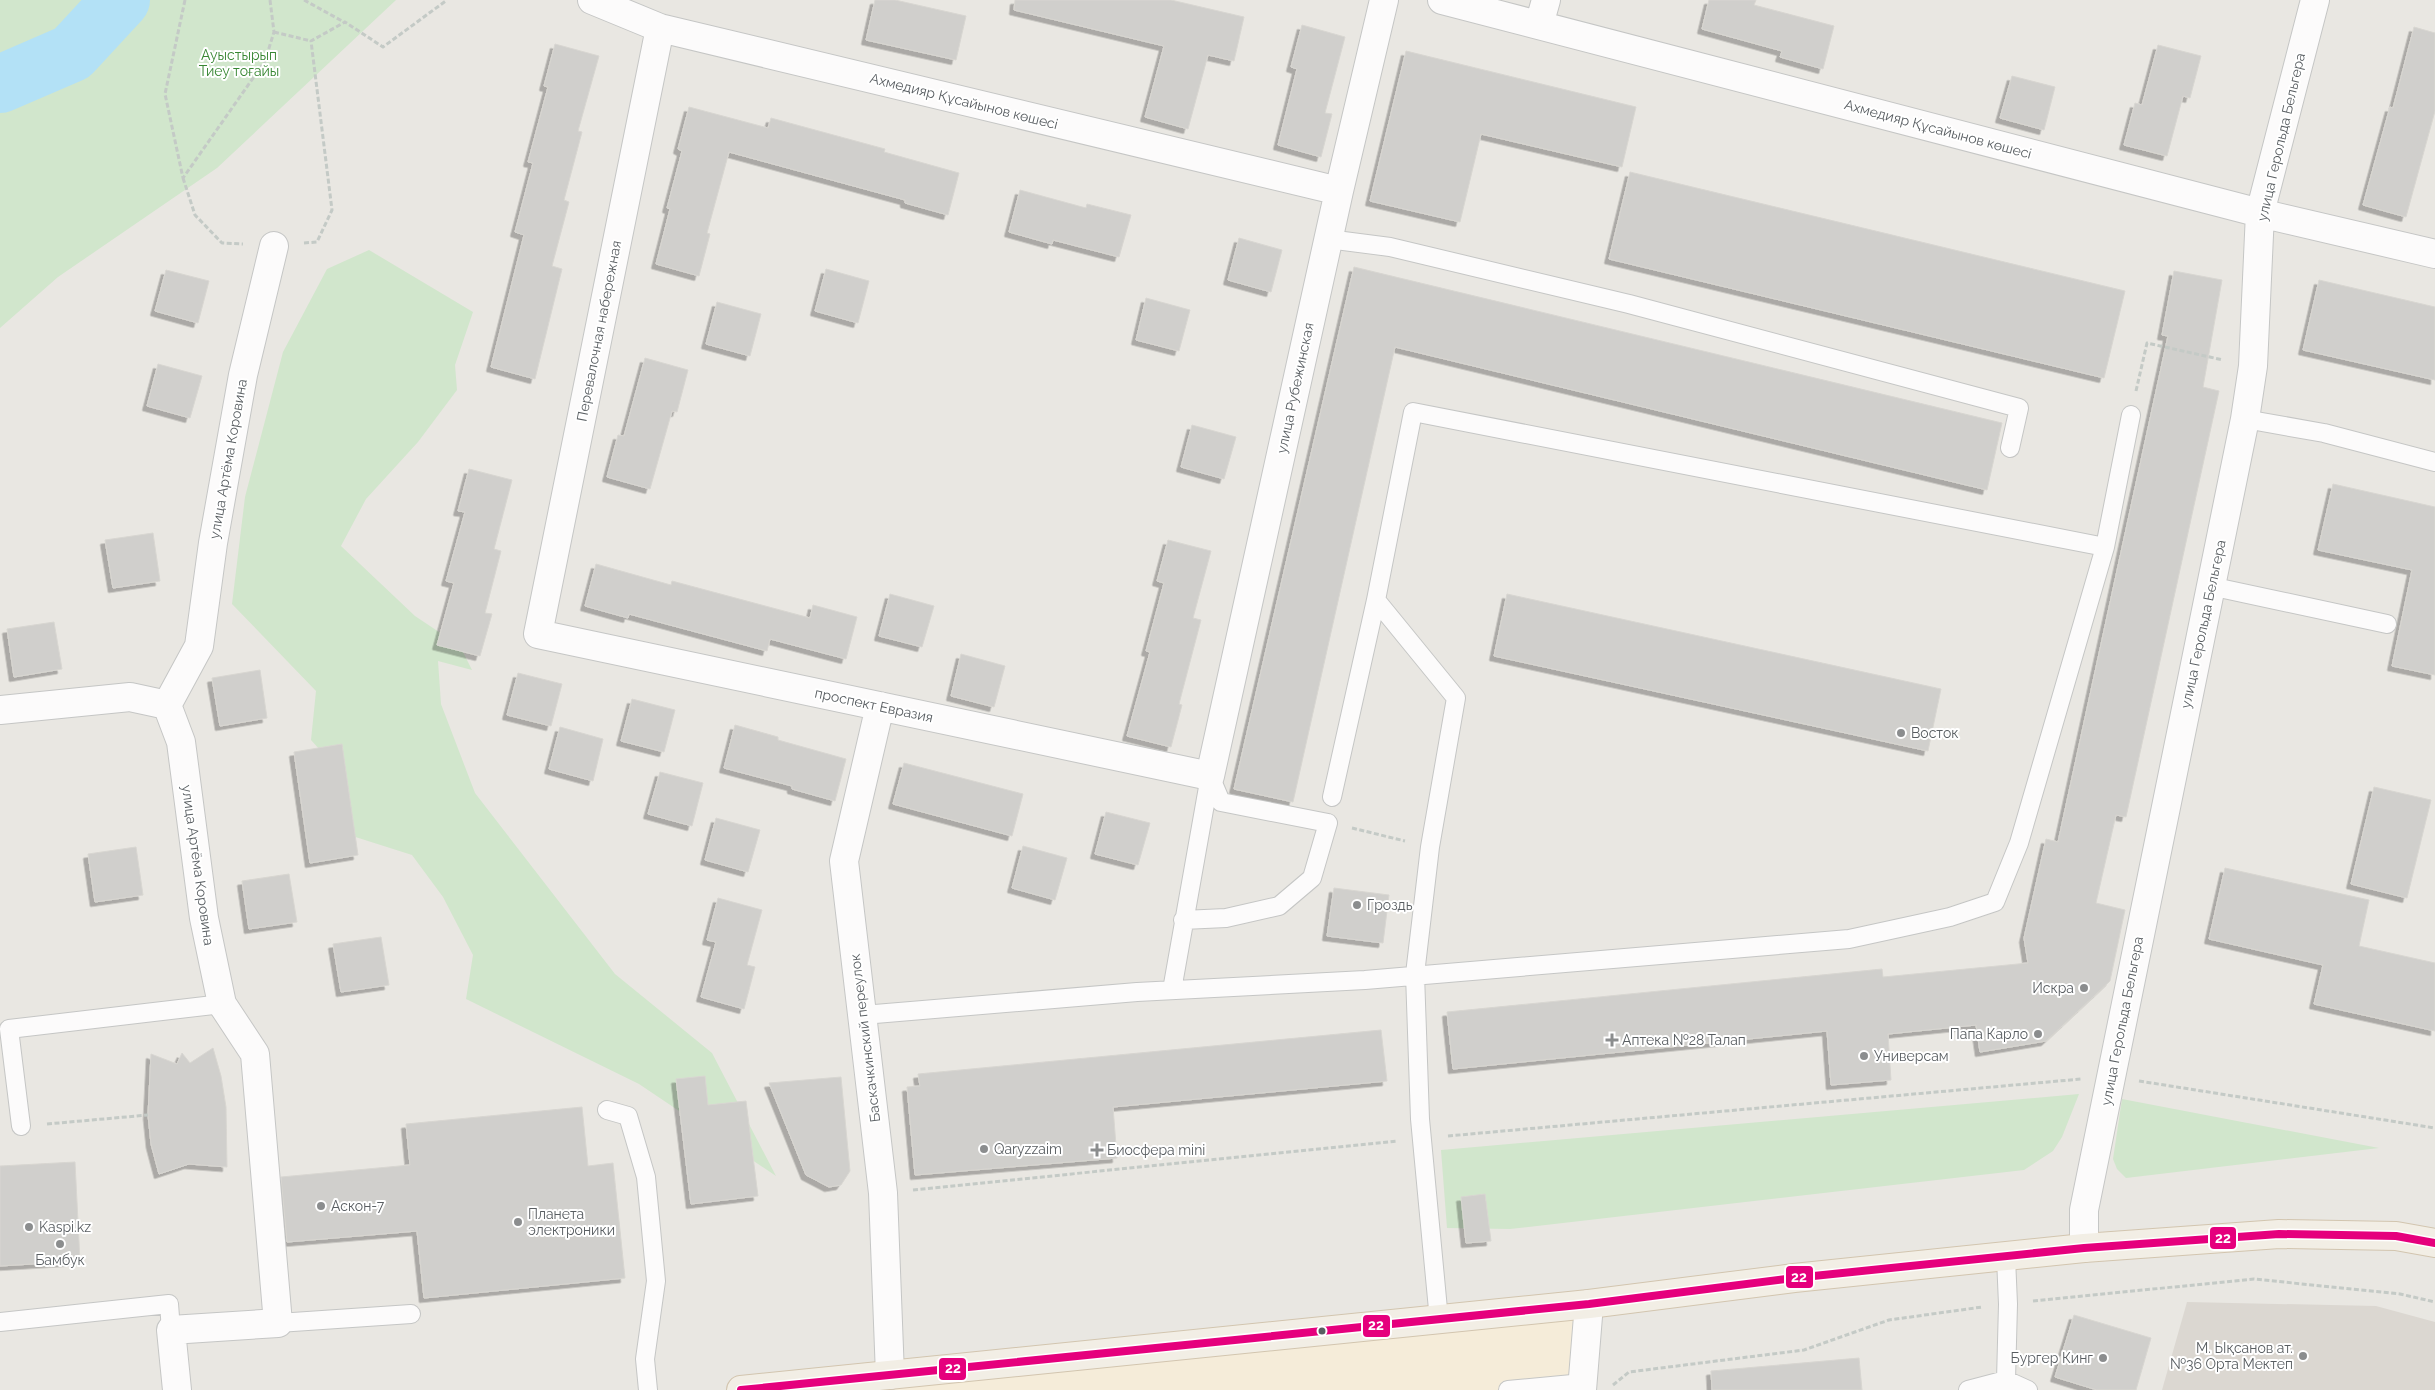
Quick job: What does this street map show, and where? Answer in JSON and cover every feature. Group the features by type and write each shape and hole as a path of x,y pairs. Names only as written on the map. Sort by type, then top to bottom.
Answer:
{"main road":[{"path":"741,1390 1439,1320 1589,1304 1794,1278 2006,1258 2084,1248 2279,1234 2396,1236 2435,1242"}],"street":[{"name":"Ахмедияр Құсайынов көшесі","path":"592,0 660,28 1339,191"},
{"name":"улица Рубежинская","path":"1210,776 1328,239 1384,0"},
{"name":"Ахмедияр Құсайынов көшесі","path":"1442,0 1542,12 2260,213 2435,254"},
{"name":"улица Герольда Бельгера","path":"2084,1248 2084,1210 2245,419 2253,366 2260,213 2315,0"},
{"name":"Перевалочная набережная","path":"538,634 660,28"},
{"name":"улица Артёма Коровина","path":"274,246 243,375 213,543 198,646 167,705 180,742 204,918 222,1004 255,1054 278,1323"},
{"name":"проспект Евразия","path":"538,634 1210,776"},
{"path":"0,710 130,697 167,705"},
{"name":"Баскачкинский переулок","path":"880,706 844,861 883,1194 890,1375"},
{"path":"1582,1387 1589,1304"},
{"path":"177,1390 171,1330 278,1323"}],"lane":[{"path":"1328,239 1390,247 1629,304 2019,408 2010,448"},
{"path":"1332,797 1376,600 1413,412 2105,547"},
{"path":"863,1015 1172,990 1365,980 1415,974 1849,939 1950,918 1995,902 2019,843 2105,547 2131,415"},
{"path":"2245,419 2324,433 2435,462"},
{"path":"2210,586 2387,624"},
{"path":"1376,600 1456,698 1430,847 1415,974 1420,1119 1439,1320"},
{"path":"1183,920 1226,918 1279,906 1312,878 1328,823 1221,802 1210,776"},
{"path":"1172,990 1210,776"},
{"path":"21,1126 10,1029 222,1004"},
{"path":"607,1110 628,1116 646,1177 656,1281 645,1359 648,1390"},
{"path":"2006,1258 2008,1304 2006,1380"},
{"path":"0,1322 168,1304 171,1330"},
{"path":"278,1323 411,1314"},
{"path":"1968,1390 2006,1380 2028,1390"},
{"path":"1508,1390 1582,1387"}],"path":[{"path":"185,0 165,94 183,178 195,215 222,244 274,246 317,242 332,210 311,41"},
{"path":"183,178 265,61 275,32 270,0"},
{"path":"304,0 345,22 383,47 447,0"},
{"path":"275,32 311,41 345,22"},
{"path":"2131,415 2147,343 2253,366"},
{"path":"1328,823 1430,847"},
{"path":"883,1194 1423,1138 2111,1076 2435,1128"},
{"path":"21,1126 148,1115"}],"shaded area":[{"name":"М. Ықсанов ат. №36 Орта Мектеп","path":"2187,1302 2376,1306 2435,1322 2435,1390 2162,1390"},
{"path":"1589,1304 1582,1390 741,1390"}],"green space":[{"name":"Ауыстырып Тиеу тоғайы","path":"0,0 396,0 217,168 58,277 0,328"},
{"path":"369,250 473,312 455,365 457,390 418,442 366,499 341,546 415,616 460,646 472,670 438,661 441,704 475,793 615,974 712,1053 776,1176 639,1084 466,999 473,955 443,897 412,855 346,834 347,780 311,740 316,691 232,604 245,497 283,352 327,269"},
{"path":"2079,1094 2062,1137 2053,1151 2024,1170 1510,1229 1447,1228 1441,1150"},
{"path":"2122,1099 2379,1148 2126,1178 2117,1169 2113,1159"}],"building":[{"path":"875,0 895,0 966,16 956,60 866,40"},
{"path":"1015,0 1171,0 1244,17 1234,61 1208,55 1188,129 1145,117 1164,46 1014,10"},
{"path":"1709,0 1756,0 1754,5 1834,26 1823,69 1780,57 1782,51 1702,29"},
{"path":"1302,25 1345,37 1325,113 1332,114 1321,157 1278,145 1297,69 1291,67"},
{"path":"2414,27 2435,33 2435,111 2406,217 2363,205 2390,107 2393,108"},
{"path":"555,44 599,56 578,131 582,132 564,200 569,202 552,266 562,269 535,379 491,367 524,235 515,232 533,163 528,162 548,87 544,86"},
{"path":"2158,45 2201,56 2190,98 2183,96 2167,156 2124,145 2135,103 2142,105"},
{"path":"1406,51 1636,107 1622,167 1481,134 1460,222 1370,201"},
{"path":"2012,76 2055,87 2044,130 2000,118"},
{"path":"689,107 768,128 771,118 885,149 884,152 959,173 948,215 905,203 905,200 729,152 707,233 710,234 699,276 656,264 670,209 667,208 682,151 678,149"},
{"path":"1630,172 2125,291 2104,378 1609,259"},
{"path":"1020,190 1086,208 1087,204 1131,215 1119,257 1053,240 1052,244 1009,232"},
{"path":"1239,238 1282,250 1271,292 1228,280"},
{"path":"1354,267 2002,423 1987,490 1395,347 1293,802 1234,789"},
{"path":"826,269 869,281 858,323 815,311"},
{"path":"166,270 209,281 198,323 155,311"},
{"path":"2174,271 2222,280 2203,387 2219,391 2126,817 2116,815 2096,903 2125,910 2110,981 2046,1041 1980,1052 1976,1025 1888,1034 1891,1080 1831,1085 1827,1031 1453,1069 1447,1012 1882,969 1883,977 2028,963 2024,938 2046,839 2058,842 2168,336 2162,335"},
{"path":"2319,280 2435,307 2435,380 2303,350"},
{"path":"1146,298 1190,310 1179,351 1136,340"},
{"path":"717,302 761,314 750,356 706,344"},
{"path":"645,358 688,370 677,412 672,411 650,489 607,477 618,435 624,436"},
{"path":"158,364 202,376 190,418 147,406"},
{"path":"1192,425 1236,437 1224,479 1181,467"},
{"path":"469,469 512,480 494,549 501,551 485,613 492,614 480,656 437,645 454,583 446,581 465,512 458,511"},
{"path":"2333,484 2435,507 2435,675 2392,666 2412,570 2318,550"},
{"path":"153,533 160,581 113,588 105,540"},
{"path":"1168,540 1211,551 1193,618 1201,620 1179,704 1182,705 1171,747 1127,736 1150,652 1146,651 1164,583 1157,581"},
{"path":"596,564 671,585 672,581 810,618 813,605 857,617 846,659 770,639 767,651 629,614 628,618 585,606"},
{"path":"890,594 934,606 922,647 879,636"},
{"path":"1507,594 1941,689 1928,751 1494,656"},
{"path":"54,622 62,669 14,677 7,629"},
{"path":"961,654 1005,666 994,707 951,696"},
{"path":"260,670 267,718 220,726 212,678"},
{"path":"518,673 562,684 551,726 507,715"},
{"path":"632,699 675,710 664,752 621,741"},
{"path":"735,725 778,737 778,740 846,759 835,801 792,789 792,786 724,768"},
{"path":"560,727 603,739 593,781 549,769"},
{"path":"342,744 358,855 310,863 294,752"},
{"path":"904,763 1023,794 1012,836 893,804"},
{"path":"660,772 703,783 692,826 648,814"},
{"path":"2374,787 2431,800 2407,898 2351,884"},
{"path":"1106,812 1150,823 1138,865 1095,854"},
{"path":"716,818 760,830 748,872 705,860"},
{"path":"1023,846 1067,858 1055,900 1012,888"},
{"path":"136,847 143,895 95,902 88,854"},
{"path":"2225,868 2369,900 2359,946 2435,963 2435,1031 2314,1004 2323,965 2209,939"},
{"path":"289,874 297,922 249,929 242,881"},
{"path":"1334,888 1389,895 1383,943 1327,936"},
{"path":"718,898 762,910 747,965 755,967 744,1009 701,997 716,942 707,940"},
{"path":"381,937 389,985 341,992 333,944"},
{"path":"1381,1030 1387,1081 1113,1107 1117,1158 915,1175 907,1087 920,1086 918,1074"},
{"path":"213,1048 221,1076 226,1107 227,1167 189,1164 159,1174 151,1144 148,1115 151,1054 177,1064 182,1053 190,1063"},
{"path":"705,1076 708,1105 746,1101 758,1196 691,1204 676,1079"},
{"path":"841,1077 850,1171 841,1185 829,1187 806,1175 769,1083"},
{"name":"Планета электроники","path":"582,1107 588,1166 613,1163 625,1278 424,1298 417,1231 287,1242 281,1177 410,1165 406,1124"},
{"path":"75,1162 80,1261 0,1266 0,1166"},
{"path":"1485,1194 1491,1241 1466,1243 1461,1197"},
{"name":"Бургер Кинг","path":"2074,1315 2151,1338 2136,1390 2097,1390 2055,1377"},
{"path":"1859,1358 1862,1390 1712,1390 1711,1371"}],"waterway":[{"path":"0,84 72,53 121,0"}],"transit line":[{"name":"22","path":"741,1390 1589,1304 1794,1278 2084,1248 2279,1234 2396,1236 2435,1243"}],"place":[{"name":"Восток","path":"1901,733"},
{"name":"Гроздь","path":"1357,905"},
{"name":"Искра","path":"2084,988"},
{"name":"Папа Карло","path":"2038,1034"},
{"name":"Аптека №28 Талап","path":"1612,1040"},
{"name":"Универсам","path":"1864,1056"},
{"name":"Qaryzzaim","path":"984,1149"},
{"name":"Биосфера mini","path":"1097,1150"},
{"name":"Аскон-7","path":"321,1206"},
{"name":"Планета электроники","path":"518,1222"},
{"name":"Kaspi.kz","path":"29,1227"},
{"name":"Бамбук","path":"60,1244"},
{"name":"М. Ықсанов ат. №36 Орта Мектеп","path":"2303,1356"},
{"name":"Бургер Кинг","path":"2103,1358"}]}
